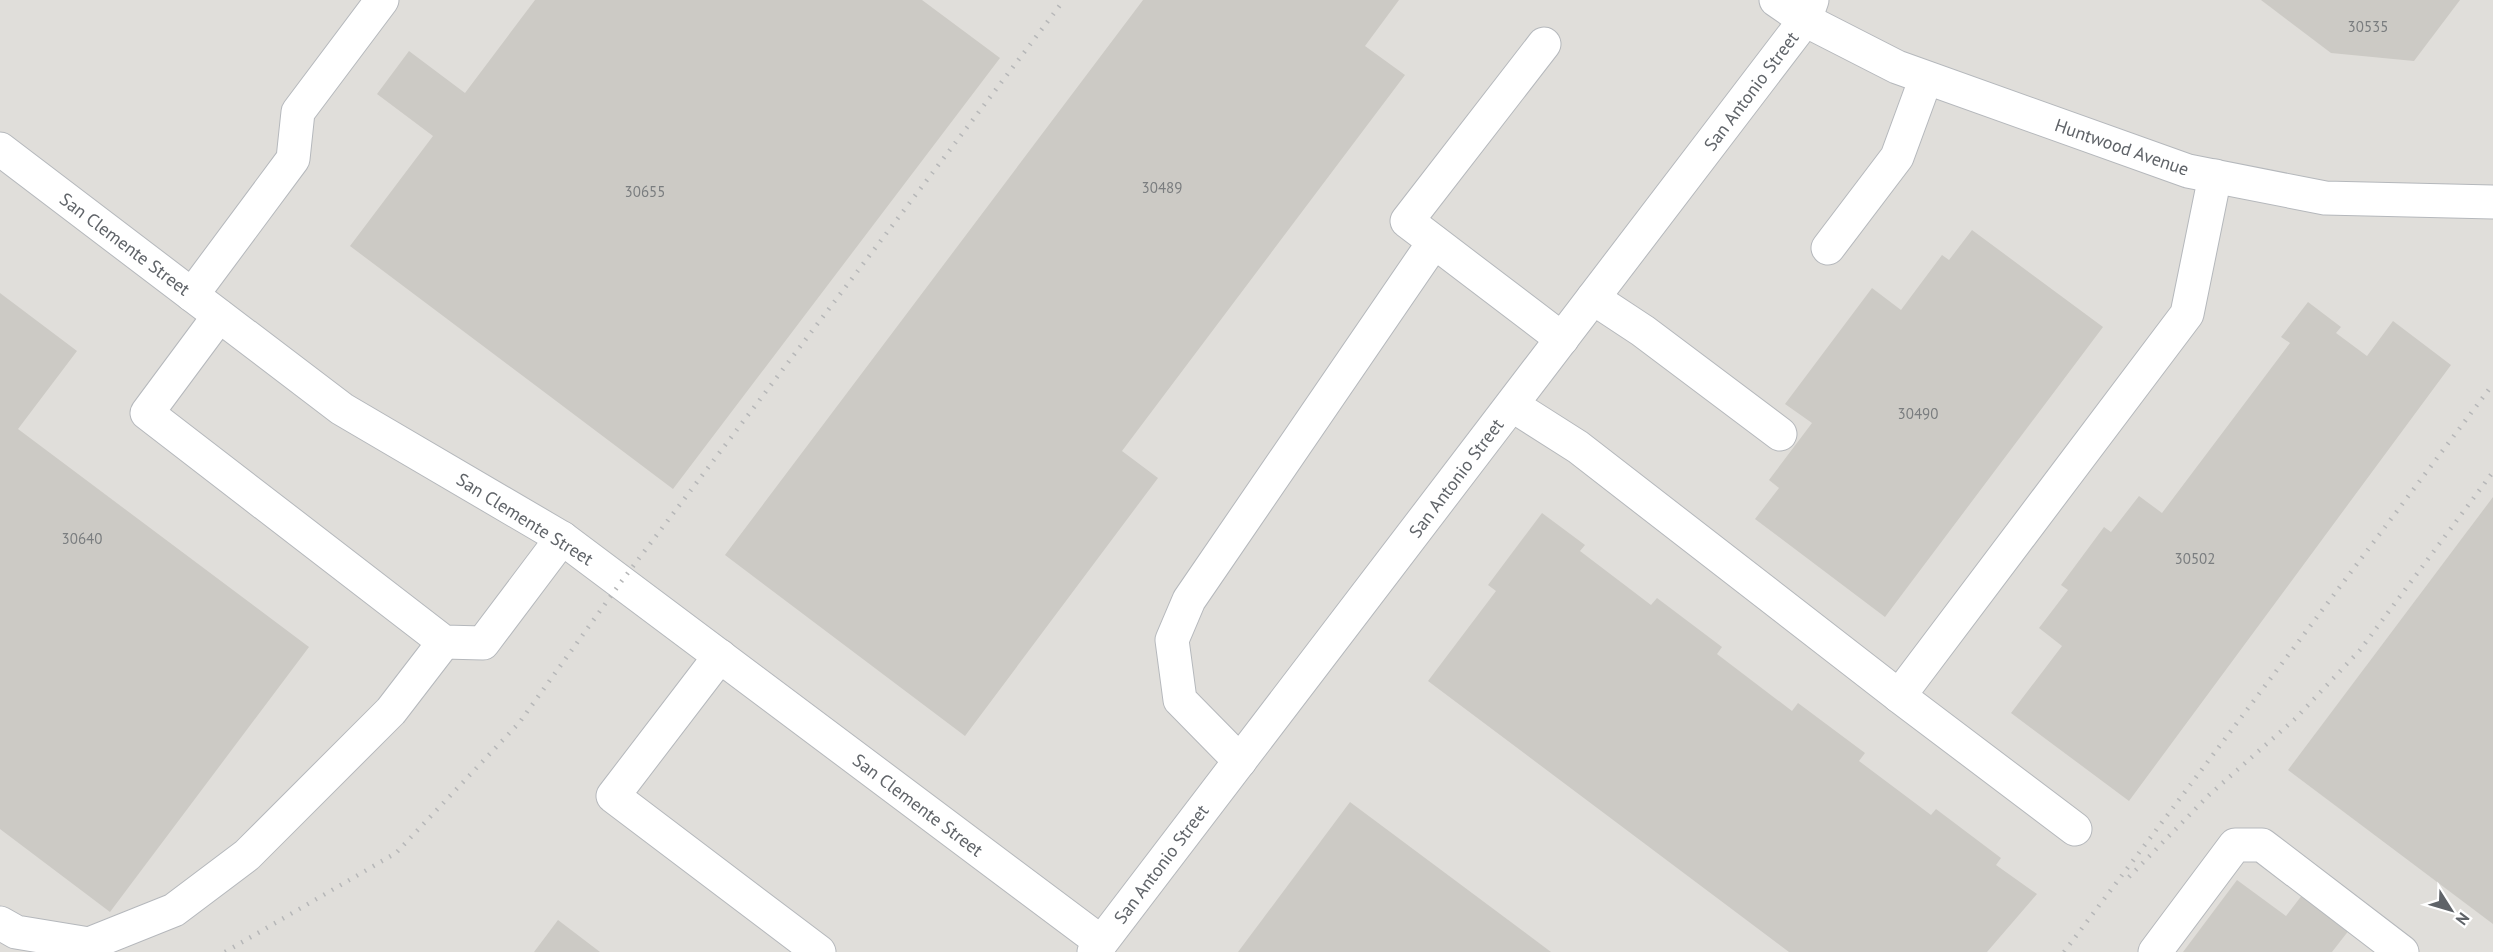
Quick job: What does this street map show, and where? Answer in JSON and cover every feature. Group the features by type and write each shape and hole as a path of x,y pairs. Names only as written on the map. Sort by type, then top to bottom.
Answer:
{"street":[{"path":"192,295 293,159 298,112 382,0"},
{"name":"Huntwood Avenue","path":"1776,0 1809,10 1897,67 2188,171 2325,198 2493,202"},
{"name":"San Antonio Street","path":"1097,947 1512,405 1809,10"},
{"path":"1544,44 1407,221 1562,339"},
{"path":"1828,248 1897,157 1926,78"},
{"name":"San Clemente Street","path":"0,149 342,409 562,538 720,656 1097,947"},
{"path":"1899,696 2187,314 2214,176"},
{"path":"1240,761 1179,700 1172,640 1189,600 1434,242"},
{"path":"1593,298 1643,331 1780,434"},
{"path":"219,316 147,413 444,642 483,643 562,538"},
{"path":"1512,405 1578,447 1899,696 2075,829"},
{"path":"0,923 16,932 89,944 174,910 247,855 391,711 444,642"},
{"path":"720,656 614,796 819,952"},
{"path":"2155,952 2235,845 2262,845 2402,952"}],"shaded area":[{"path":"0,0 2493,0 2493,952 0,952"}],"building":[{"path":"535,0 922,0 1000,58 673,489 350,246 433,136 377,94 409,51 465,93"},
{"path":"1143,0 1399,0 1365,46 1405,75 1122,451 1158,478 965,736 725,555"},
{"path":"2261,0 2460,0 2414,61 2331,53"},
{"path":"1972,230 2103,327 1885,617 1755,519 1779,488 1769,480 1812,423 1785,404 1872,288 1901,310 1942,255 1949,260"},
{"path":"0,293 77,351 18,429 309,647 110,912 0,829"},
{"path":"2308,302 2341,327 2336,333 2367,356 2393,321 2451,365 2129,801 2011,713 2062,646 2039,628 2068,590 2061,585 2104,527 2111,532 2139,496 2162,513 2290,343 2281,337"},
{"path":"2493,497 2493,924 2288,770"},
{"path":"1542,513 1585,545 1580,551 1651,605 1657,598 1722,647 1717,654 1792,711 1798,703 1865,753 1859,761 1931,815 1936,809 2001,858 1996,865 2037,894 1987,952 1789,952 1428,681 1496,591 1488,585"},
{"path":"1350,802 1551,952 1238,952"},
{"path":"2237,880 2286,916 2306,890 2353,925 2332,952 2183,952"},
{"path":"558,920 600,952 534,952"}],"railway":[{"path":"225,952 396,853 519,723 621,582 1064,0"},
{"path":"2064,952 2493,384"},
{"path":"2129,877 2209,795 2296,718 2360,650 2493,472"}]}
